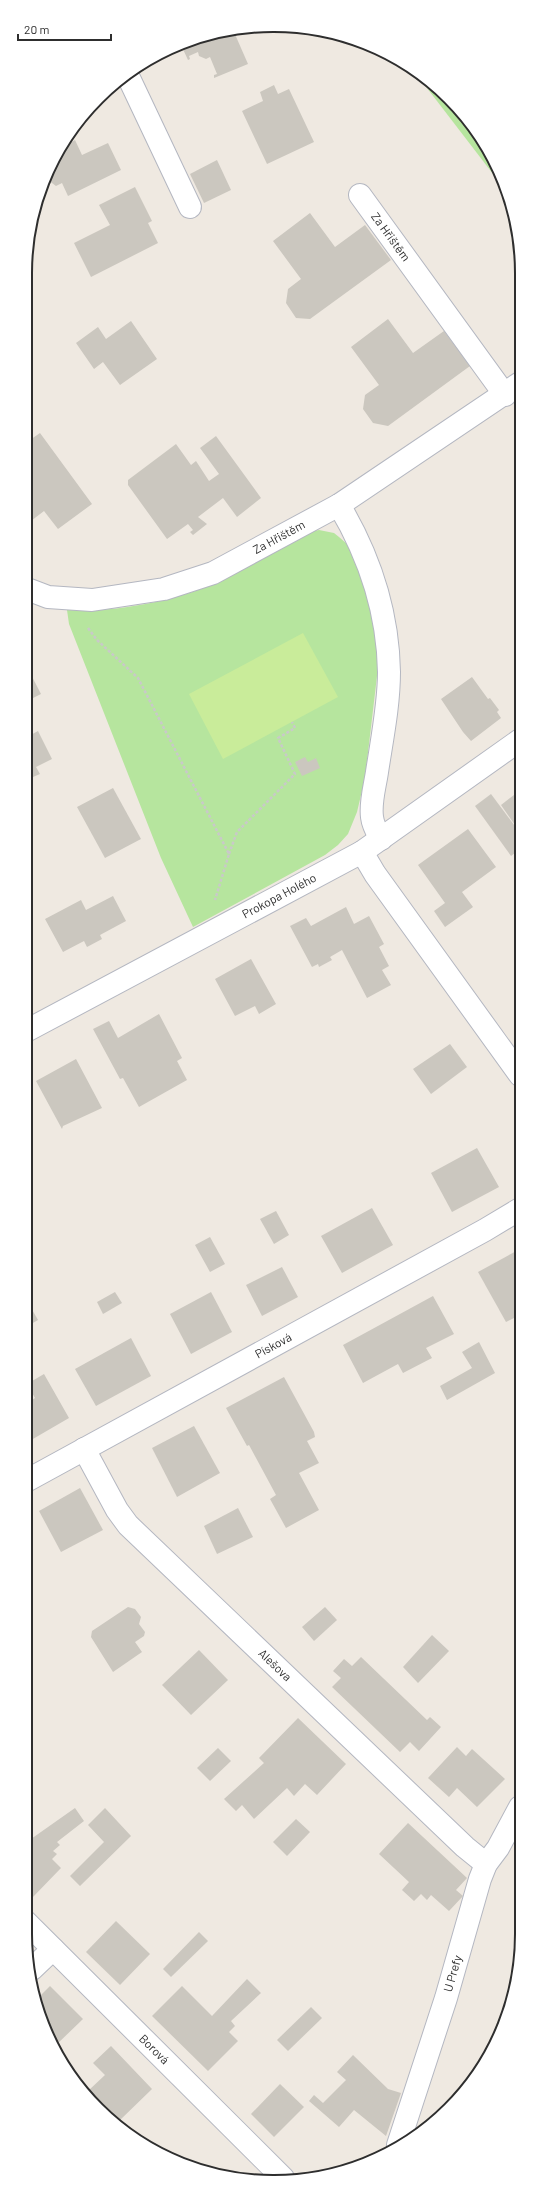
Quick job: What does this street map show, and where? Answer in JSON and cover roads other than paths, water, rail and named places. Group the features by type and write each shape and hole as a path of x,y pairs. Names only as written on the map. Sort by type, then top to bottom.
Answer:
{"street":[{"path":"130,80 190,207"},
{"name":"Za Hřištěm","path":"32,591 48,597 67,600 117,597 164,589 213,573 339,505 512,389 360,195"},
{"path":"339,505 366,555 382,611 388,645 389,674 384,726 372,807 374,828 381,839"},
{"name":"Prokopa Holého","path":"32,1028 362,852 515,744"},
{"path":"362,852 375,874 515,1068"},
{"name":"Písková","path":"32,1478 515,1212"},
{"name":"Alešova","path":"84,1449 117,1510 128,1524 465,1847 486,1864"},
{"name":"U Prefy","path":"400,2139 446,1998 486,1864 498,1848 515,1816"},
{"name":"Borová","path":"32,1928 280,2175"},
{"path":"34,1967 53,1949"}]}
